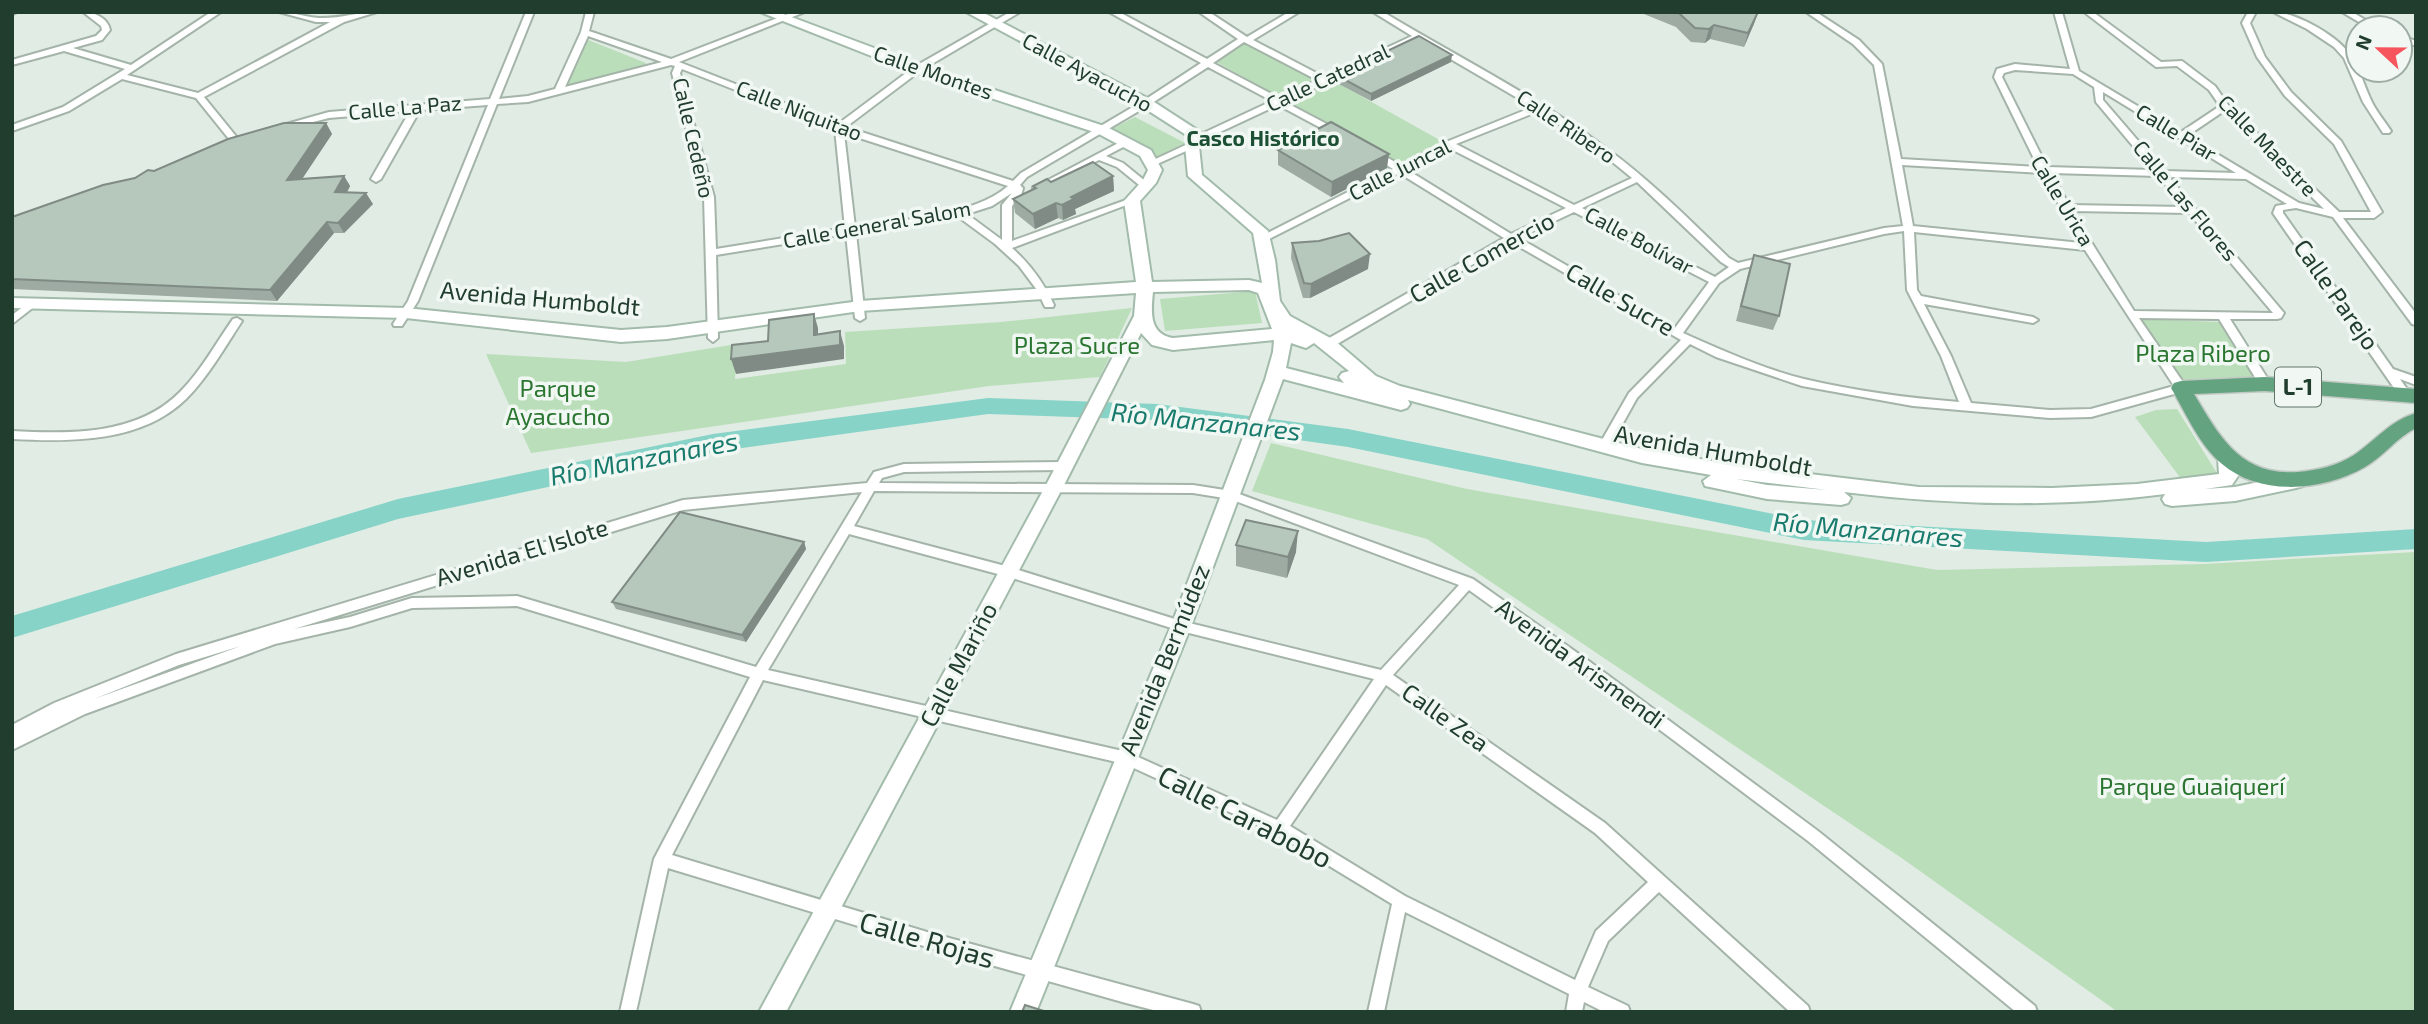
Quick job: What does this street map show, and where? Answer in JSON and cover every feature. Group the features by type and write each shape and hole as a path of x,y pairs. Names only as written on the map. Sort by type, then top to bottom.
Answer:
{"main road":[{"name":"Avenida Humboldt","path":"18,311 237,321 402,319 534,332 627,347 860,312 1047,300 1144,301"},
{"name":"Avenida Bermúdez","path":"1272,304 1282,334"},
{"name":"L-1","path":"2181,388 2264,384 2412,391"},
{"path":"2181,388 2227,457 2254,473 2296,481"},
{"name":"Avenida Humboldt","path":"2296,481 2318,478 2358,462 2411,424"}],"street":[{"path":"12,63 99,38 106,30 105,25 87,12"},
{"path":"12,128 66,110 217,12"},
{"path":"283,12 316,20 341,20 373,12"},
{"path":"402,319 497,100 530,12"},
{"path":"558,92 585,32 590,12"},
{"name":"Calle Montes","path":"766,12 917,69 1102,130 1146,153 1152,163"},
{"name":"Calle La Paz","path":"262,133 329,115 528,99 675,63 801,12"},
{"name":"Calle Ayacucho","path":"972,12 1146,103 1196,141"},
{"path":"860,312 839,128 917,69 1016,12"},
{"path":"1113,12 1352,141"},
{"path":"1203,12 1246,39 1322,79"},
{"name":"Calle General Salom","path":"711,253 959,213 989,205 1010,192 1024,175 1102,130 1246,39 1296,12"},
{"name":"Calle Ribero","path":"1377,12 1541,107 1600,147 1639,178 1725,260 1736,267"},
{"path":"1810,12 1856,42 1878,64 1911,240 1912,290 1946,356 1967,407"},
{"path":"2058,12 2075,72"},
{"name":"Calle Maestre","path":"2088,12 2159,65 2179,64 2212,88 2225,107 2336,215 2416,322"},
{"name":"Calle Piar","path":"2075,72 2296,205 2336,215 2374,215 2377,212 2338,143 2288,94 2261,57 2246,23 2252,12"},
{"path":"2277,12 2310,27 2337,45 2348,57 2367,102 2386,131"},
{"path":"199,96 341,20"},
{"name":"Calle Niquitao","path":"585,32 675,63 839,128 1015,184"},
{"name":"Calle Catedral","path":"1152,163 1322,79 1417,37"},
{"path":"67,49 131,68"},
{"name":"Calle Cedeño","path":"675,63 709,197 713,332"},
{"name":"Calle Urica","path":"2075,72 2015,68 2000,71 1998,78 2043,170 2131,314 2181,388"},
{"path":"121,76 199,96 236,142"},
{"name":"Calle Las Flores","path":"2098,86 2099,100 2279,313 2277,316 2222,315"},
{"path":"376,179 417,107"},
{"name":"Calle Juncal","path":"1263,238 1449,144 1541,107"},
{"path":"2181,136 2225,107"},
{"path":"223,147 249,138"},
{"path":"1196,141 1195,176 1199,182 1254,224 1263,238 1272,304"},
{"path":"1007,205 1126,142"},
{"name":"Calle Bolívar","path":"1449,144 1715,281"},
{"name":"Calle Sucre","path":"1364,148 1511,238 1677,334 1720,354 1802,382 1913,402 2050,414 2091,413 2181,388"},
{"path":"1098,156 1119,164 1147,187"},
{"path":"1898,162 2043,170 2249,176"},
{"path":"1007,246 1132,201 1137,193 1147,187 1155,170 1152,163"},
{"name":"Calle Comercio","path":"1328,344 1511,238 1639,178"},
{"path":"1007,246 1007,205 1016,197 1018,188 1015,184"},
{"path":"1132,201 1144,301"},
{"name":"Calle Parejo","path":"2296,205 2279,208 2278,213 2389,372 2412,391"},
{"path":"2066,208 2193,210"},
{"path":"959,213 1007,246 1047,300"},
{"path":"1677,334 1715,281 1736,267 1884,231 1908,228 2090,247"},
{"name":"Avenida Humboldt","path":"2227,457 2231,473 2225,480 2137,491 1975,496 1919,494 1735,472 1642,456 1395,391 1370,380 1328,344 1284,320 1264,289 1259,286 1144,301 1149,332 1158,341 1173,344 1282,334 1310,344 1368,395 1643,469 1767,492 1992,509 2083,506 2235,494 2296,481"},
{"path":"1916,299 2033,320"},
{"name":"Calle Mariño","path":"772,1012 1055,487 1144,301"},
{"name":"Avenida Humboldt","path":"18,311 402,319"},
{"path":"2131,314 2222,315 2264,384"},
{"path":"12,435 86,438 150,418 177,401 237,321"},
{"name":"Avenida Bermúdez","path":"1023,1012 1181,626 1275,376 1282,352 1282,334"},
{"path":"1604,446 1633,396 1689,339"},
{"path":"1275,376 1368,395"},
{"path":"628,1012 662,859 759,674 878,475 904,468 1064,466"},
{"name":"Avenida El Islote","path":"12,732 60,707 176,660 682,505 870,487 1055,487"},
{"name":"Avenida Arismendi","path":"1055,487 1194,489 1230,495 1468,583 1814,836 2029,1012"},
{"name":"Calle Zea","path":"846,528 1009,572 1181,626 1384,676 1600,828 1799,1011"},
{"path":"1280,828 1384,676 1468,583"},
{"name":"Avenida El Islote","path":"12,744 80,710 274,639 350,622 412,603 517,601 759,674"},
{"name":"Calle Carabobo","path":"759,674 1127,758 1280,828 1400,901 1622,1012"},
{"name":"Calle Rojas","path":"662,859 826,911 1039,972 1193,1012"},
{"path":"1574,1012 1578,991 1602,936 1659,881"},
{"path":"1376,1012 1400,901"}],"green space":[{"path":"586,39 646,63 644,66 571,85 568,83"},
{"path":"1251,41 1316,78 1279,97 1213,60"},
{"path":"1334,81 1445,143 1399,165 1288,102"},
{"path":"1135,117 1185,143 1152,159 1104,133"},
{"path":"1255,291 1262,323 1165,331 1160,299"},
{"name":"Parque Ayacucho","path":"1132,308 1100,377 989,386 531,453 486,354 626,362 737,344 735,379 846,364 845,332 1001,322"},
{"name":"Plaza Ribero","path":"2140,319 2221,322 2256,382 2188,386"},
{"path":"2177,409 2220,478 2182,480 2135,417 2156,410"},
{"name":"Parque Guaiquerí","path":"1271,443 1467,489 1937,570 2204,564 2416,552 2416,1012 2118,1012 1903,859 1427,539 1252,491"}],"building":[{"path":"1677,12 1758,12 1748,33 1714,25 1709,29 1695,28"},
{"path":"1419,36 1452,55 1371,94 1336,75"},
{"path":"1331,122 1389,154 1332,182 1278,150"},
{"path":"284,123 326,123 287,180 344,176 335,192 366,193 338,223 327,222 270,290 12,279 12,217 103,185 135,178 148,170 154,171 228,139"},
{"path":"1093,162 1113,176 1071,197 1074,199 1062,205 1056,203 1033,214 1013,199 1036,188 1033,186 1047,179 1051,182"},
{"path":"1349,233 1370,254 1311,284 1304,283 1292,243 1319,241"},
{"path":"1754,255 1790,264 1779,316 1741,306"},
{"path":"814,314 814,335 840,331 840,345 731,359 732,345 768,341 769,320"},
{"path":"680,512 804,542 742,635 612,602"},
{"path":"1246,520 1298,531 1288,557 1236,545"},
{"path":"1025,1005 1047,1012 1022,1012"}],"waterway":[{"name":"Río Manzanares","path":"12,627 398,509 713,443 988,406 1157,412 1348,438 1804,530 2206,552 2416,539"}],"district":[{"name":"Casco Histórico","path":"1263,139"}],"park label":[{"name":"Plaza Sucre","path":"1077,346"}]}
